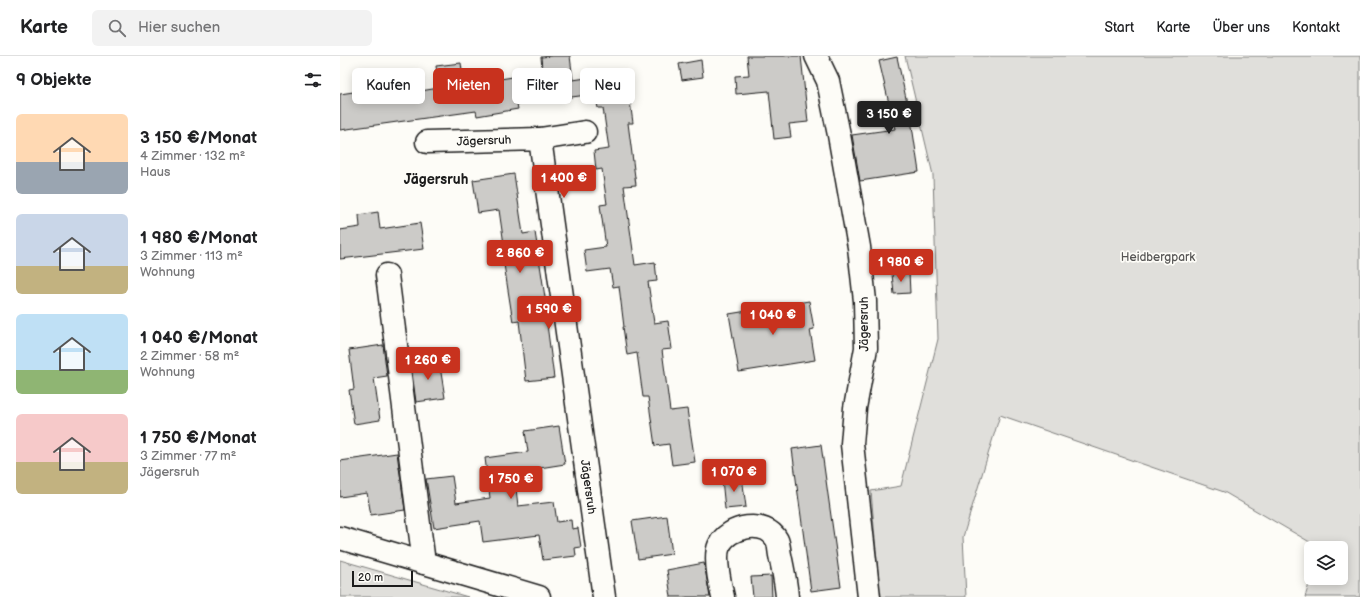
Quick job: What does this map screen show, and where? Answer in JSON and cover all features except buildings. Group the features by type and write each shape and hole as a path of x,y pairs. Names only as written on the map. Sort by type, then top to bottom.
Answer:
{"street":[{"name":"Jägersruh","path":"816,56 828,81 859,247 866,302 866,348 855,408 852,444 869,597"},
{"name":"Jägersruh","path":"427,142 540,139 585,132"},
{"name":"Jägersruh","path":"540,139 604,597"},
{"path":"387,275 424,563"},
{"path":"723,597 719,583 719,545 728,534 743,528 757,526 770,530 777,540 786,583 787,597"},
{"path":"340,538 539,597"}],"green space":[{"name":"Heidbergpark","path":"905,56 1360,56 1360,597 1305,597 1309,585 1348,585 1348,541 1308,541 1224,492 1000,415 963,537 966,597 880,597 871,491 901,486 938,339 933,175"},
{"path":"340,560 468,597 340,597"}],"district":[{"name":"Jägersruh","path":"436,179"}]}
